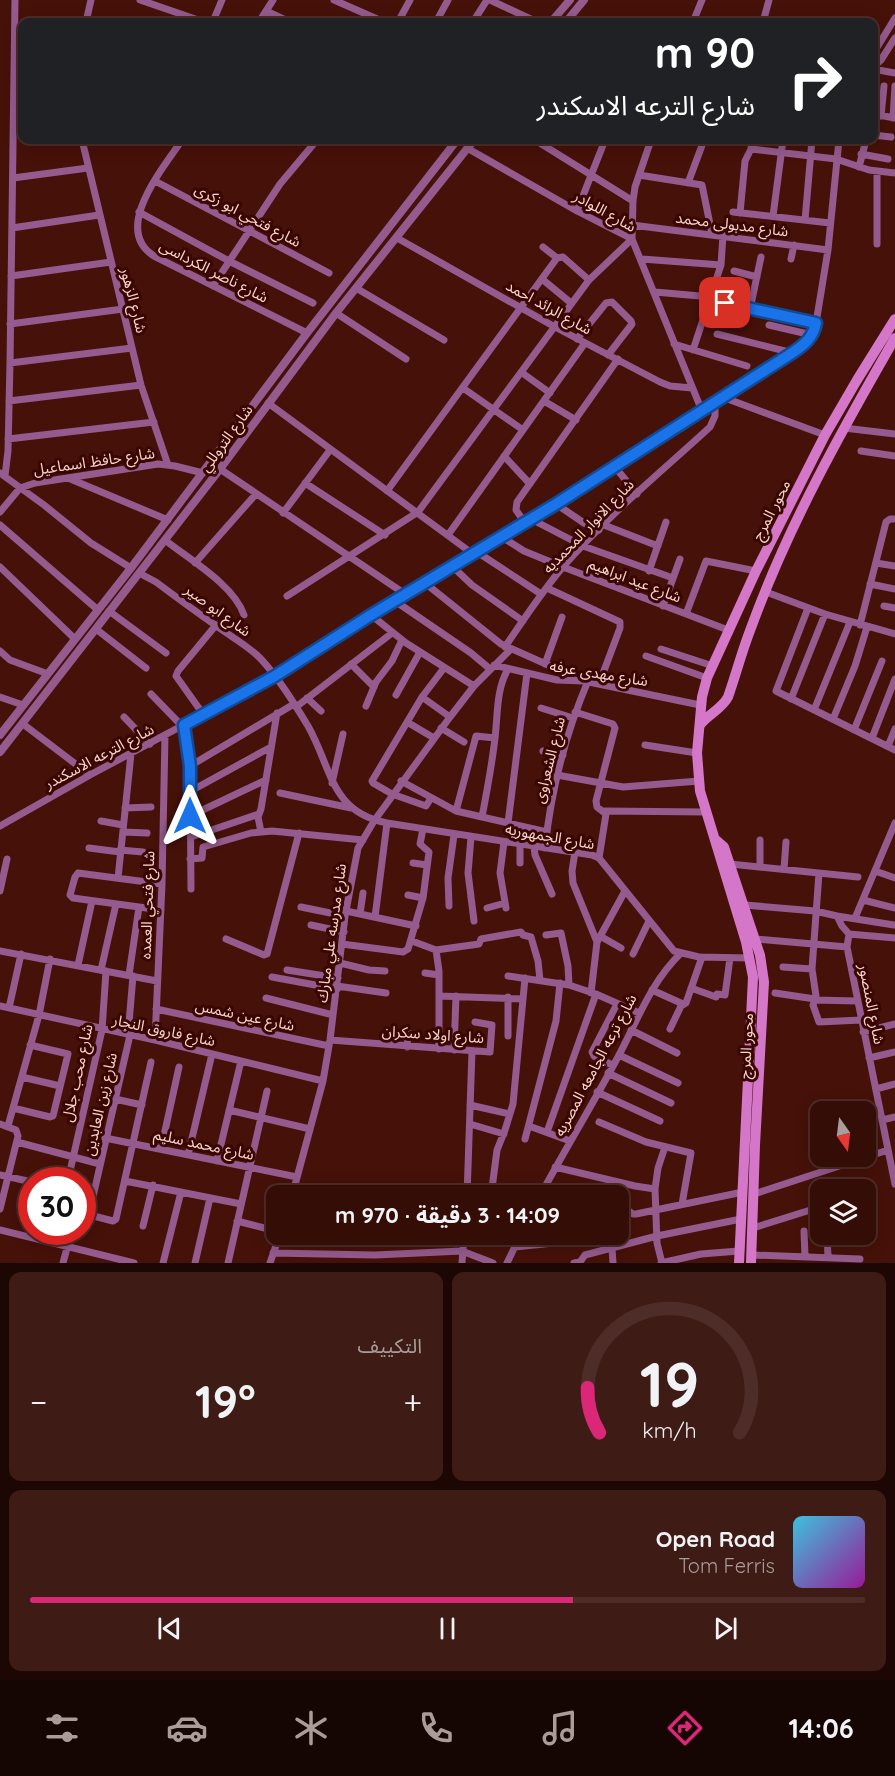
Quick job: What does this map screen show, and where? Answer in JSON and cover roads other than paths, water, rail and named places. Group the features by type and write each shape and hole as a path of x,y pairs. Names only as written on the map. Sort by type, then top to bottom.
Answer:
{"main road":[{"name":"محور المرج","path":"739,1263 753,977 735,903 705,812 697,753 700,705 712,666 756,571 825,435 895,319"},
{"name":"محور المرج","path":"700,725 726,702 751,628 810,492 843,428 895,339"},
{"name":"محور المرج","path":"716,840 724,846 762,964 764,990 755,1145 752,1259"}],"street":[{"path":"2,475 8,439 15,0"},
{"path":"87,18 91,0"},
{"path":"140,0 154,2 194,18"},
{"path":"214,18 222,0"},
{"path":"262,18 273,0"},
{"path":"334,0 375,18"},
{"path":"400,18 410,0"},
{"path":"438,18 448,0"},
{"path":"476,18 488,0 528,18"},
{"path":"554,18 570,0"},
{"path":"569,18 584,0"},
{"path":"695,18 702,0"},
{"path":"764,18 769,0"},
{"path":"266,11 282,18"},
{"path":"878,46 895,18"},
{"path":"878,63 895,38"},
{"path":"878,69 895,73"},
{"path":"881,116 884,86"},
{"path":"878,115 894,118 895,86"},
{"path":"14,130 18,129"},
{"path":"878,136 891,137"},
{"name":"شارع الزهور","path":"83,144 141,385 168,465"},
{"path":"179,144 155,181 139,212 312,303"},
{"path":"213,286 280,184 314,144"},
{"name":"شارع التروللي","path":"0,752 96,629 202,473 454,144"},
{"name":"شارع التروللي","path":"0,735 98,610 165,540 220,470 336,313 470,144"},
{"path":"541,144 633,201"},
{"path":"577,211 603,144"},
{"path":"287,596 418,512 589,280 632,239 633,201 650,144"},
{"path":"688,183 703,144"},
{"path":"752,144 745,161 736,213 830,223"},
{"path":"773,216 783,144"},
{"path":"805,220 812,144"},
{"path":"769,325 812,335 828,250 838,144"},
{"path":"859,167 865,144"},
{"name":"شارع اللوادر","path":"467,148 577,211 632,239 702,411"},
{"path":"751,149 836,159 859,167 895,173"},
{"path":"861,154 888,159"},
{"path":"13,178 88,168"},
{"path":"432,171 443,179"},
{"path":"877,171 877,244"},
{"path":"639,175 704,186 712,234"},
{"name":"شارع فتحي ابو زكرى","path":"155,181 330,273"},
{"name":"شارع ناصر الكرداسى","path":"139,212 138,235 147,252 307,333"},
{"path":"12,228 99,215"},
{"name":"شارع مدبولى محمد","path":"632,225 828,250"},
{"path":"693,350 721,266 723,236"},
{"name":"شارع الرائد احمد","path":"397,238 608,355 670,386 692,388"},
{"path":"791,259 794,245"},
{"path":"543,247 557,258"},
{"path":"387,491 557,258 563,257 589,280"},
{"path":"750,309 761,257"},
{"path":"642,259 721,266"},
{"path":"11,276 111,262"},
{"path":"734,271 757,277"},
{"path":"542,279 571,303"},
{"path":"356,288 444,340"},
{"path":"655,292 711,297"},
{"path":"577,339 606,303 612,302 632,324 608,355"},
{"path":"725,303 816,323"},
{"path":"10,324 123,309"},
{"path":"336,313 406,359"},
{"path":"717,334 792,353"},
{"name":"شارع الترعه الاسكندر","path":"0,826 275,676 725,398 792,353 812,335"},
{"path":"448,535 585,343"},
{"path":"674,344 747,366"},
{"path":"10,363 132,348"},
{"path":"618,360 530,484 516,505 516,510 528,521 583,546 673,579"},
{"path":"521,372 550,393"},
{"path":"9,401 141,385"},
{"path":"464,388 523,430"},
{"path":"725,398 825,435"},
{"path":"544,401 576,420"},
{"path":"268,403 448,535 542,594"},
{"name":"شارع الانوار المحمديه","path":"508,648 523,621 563,567 601,528 710,427 715,416 715,404"},
{"path":"8,439 154,422"},
{"path":"843,428 895,434"},
{"path":"283,513 330,450"},
{"path":"861,451 895,456"},
{"path":"504,456 530,484"},
{"name":"شارع حافظ اسماعيل","path":"0,512 20,488 35,483 148,465 168,465 202,473"},
{"path":"615,467 637,494"},
{"path":"220,470 405,594"},
{"name":"شارع ابو صير","path":"2,475 91,543 156,582 254,653 275,676 295,705 314,737 332,783 338,793 354,809"},
{"path":"66,478 168,520"},
{"path":"305,483 385,535"},
{"path":"195,563 255,495"},
{"path":"556,504 569,514 601,528 657,546"},
{"path":"833,719 855,666 870,584 886,522 895,519"},
{"path":"649,571 666,522"},
{"path":"0,525 98,610"},
{"name":"شارع عيد ابراهيم","path":"502,537 524,551 728,630"},
{"path":"165,540 230,592 237,600 244,615"},
{"path":"663,606 680,559"},
{"path":"686,614 706,561 756,571"},
{"path":"876,563 895,566"},
{"path":"452,566 472,585 523,621"},
{"path":"0,567 75,639"},
{"path":"425,583 508,648 568,674 575,680"},
{"path":"870,584 895,589"},
{"path":"547,588 620,622 599,684"},
{"path":"766,592 825,614 895,634"},
{"path":"395,601 492,667"},
{"path":"884,606 895,608"},
{"path":"808,608 776,691 891,748 895,729"},
{"path":"109,611 166,653"},
{"path":"791,699 825,614"},
{"path":"371,615 402,640 474,686"},
{"path":"545,664 562,617"},
{"path":"814,710 850,622"},
{"path":"203,714 177,679 176,673 216,625"},
{"path":"96,629 147,668"},
{"path":"190,766 277,713 307,698 392,633"},
{"path":"366,706 374,687 392,661 402,640"},
{"name":"شارع مدرسه علي مبارك","path":"295,1185 323,1081 356,857 374,820 392,794 474,686 508,648"},
{"path":"661,649 712,666"},
{"path":"396,695 420,652"},
{"path":"1,655 48,674"},
{"path":"646,656 707,678"},
{"path":"854,730 882,662"},
{"path":"351,664 374,687"},
{"name":"شارع مهدى عرفه","path":"492,667 557,681 588,681 700,705"},
{"path":"430,798 426,806 392,794 372,781 422,697 444,668"},
{"path":"482,817 495,738 499,691 501,681 508,669"},
{"path":"507,823 527,673"},
{"path":"872,738 895,679"},
{"name":"شارع الشعراوى","path":"545,848 562,755 574,715 588,681"},
{"path":"151,694 183,726 190,766 191,889"},
{"path":"0,697 23,705"},
{"path":"422,697 450,717"},
{"path":"307,698 321,711"},
{"path":"541,708 613,724 615,728 600,784 597,807 605,811 705,812"},
{"path":"191,837 261,811 277,713"},
{"path":"124,717 150,744"},
{"path":"407,723 434,738"},
{"path":"23,724 90,775"},
{"path":"441,728 464,742"},
{"path":"332,783 343,734"},
{"name":"شارع فتحي العمده","path":"155,1040 162,884 165,736"},
{"path":"456,811 476,736 495,738"},
{"path":"645,745 697,753"},
{"path":"189,792 271,747"},
{"path":"543,751 562,755"},
{"path":"117,878 131,754"},
{"path":"557,775 623,787 699,781"},
{"path":"190,816 266,780"},
{"path":"401,782 456,811 547,832"},
{"path":"280,793 354,809"},
{"path":"125,808 151,807"},
{"name":"شارع الجمهوريه","path":"354,809 374,820 387,823 575,852 599,858 669,946 681,953"},
{"path":"599,858 605,811"},
{"path":"258,814 261,832"},
{"path":"101,821 147,833"},
{"path":"375,917 387,823"},
{"path":"855,918 895,823"},
{"path":"342,944 403,952 408,950 423,898 428,850 420,843 423,829"},
{"path":"190,859 202,858 204,846 261,832 298,832 363,840"},
{"path":"226,939 264,955 267,954 298,832"},
{"path":"449,906 448,878 454,835"},
{"path":"471,837 468,873 474,921"},
{"path":"760,840 760,867"},
{"path":"487,908 506,906 500,873 504,842"},
{"path":"784,869 786,842"},
{"path":"520,844 520,863"},
{"path":"886,845 895,848"},
{"path":"534,847 535,855 552,894"},
{"path":"89,848 143,852"},
{"path":"575,852 573,883 598,939 621,948"},
{"path":"0,891 7,859"},
{"path":"413,863 427,865"},
{"path":"730,864 858,877"},
{"path":"875,871 895,878"},
{"path":"161,910 70,896 75,877 81,873 162,884"},
{"path":"819,873 812,969 815,999 813,1005 816,1020 820,1022 861,1020"},
{"path":"547,1132 594,993 598,939 625,891"},
{"path":"360,914 363,893"},
{"path":"408,895 423,898"},
{"path":"864,900 895,908"},
{"path":"78,965 92,901"},
{"name":"شارع محب جلال","path":"71,1167 102,1030 104,970 116,904"},
{"path":"744,905 815,911 894,925"},
{"name":"شارع زين العابدين","path":"96,1178 129,1035 131,976 139,907"},
{"path":"301,907 360,914 416,926"},
{"path":"837,916 849,934 895,939"},
{"path":"633,954 649,921"},
{"path":"311,925 344,932"},
{"path":"412,941 436,950 479,944 481,939 521,932 531,937 538,961 540,981"},
{"path":"546,935 561,933 568,966 569,985"},
{"name":"شارع المنصور","path":"849,934 846,947 882,1120 891,1151 895,1184"},
{"path":"755,939 846,947"},
{"path":"436,950 440,975 439,1049"},
{"path":"0,951 157,981"},
{"path":"681,953 702,957 750,958"},
{"name":"شارع ترعه الجامعه المصريه","path":"546,1185 652,990 663,972 681,953"},
{"path":"9,1008 21,954"},
{"path":"670,1029 683,1004 686,1003 702,957"},
{"path":"691,988 716,997 717,994 725,995 730,958"},
{"path":"8,1126 39,1015 50,960"},
{"path":"340,963 369,970 385,970"},
{"path":"783,967 812,969"},
{"path":"287,970 338,984"},
{"path":"425,974 440,975"},
{"path":"508,976 569,985 594,993 639,1013"},
{"path":"272,977 338,984 386,993"},
{"path":"492,1185 497,1150 510,1114 516,1082 525,978"},
{"path":"525,1139 556,1021 560,983"},
{"path":"652,990 683,1004"},
{"path":"775,993 815,999 857,1001"},
{"path":"439,996 523,999"},
{"path":"454,1050 456,996"},
{"path":"508,997 508,1036"},
{"path":"266,998 333,1015"},
{"path":"612,1065 592,1053 617,1004"},
{"name":"شارع فاروق النجار","path":"0,1006 155,1040 323,1081"},
{"name":"شارع عين شمس","path":"156,1009 329,1043"},
{"name":"شارع اولاد سكران","path":"329,1043 491,1051 492,1025 475,1022"},
{"path":"863,1032 895,1024"},
{"path":"631,1030 677,1053"},
{"path":"407,1047 408,1032"},
{"path":"13,1108 51,1118 60,1086 67,1053 30,1045"},
{"path":"467,1185 472,1051"},
{"path":"869,1058 895,1052"},
{"path":"188,1155 212,1054"},
{"path":"618,1055 678,1083"},
{"path":"217,1161 241,1061"},
{"path":"96,1215 115,1220 151,1062"},
{"path":"161,1149 180,1067"},
{"path":"608,1073 671,1103"},
{"path":"21,1077 60,1086"},
{"path":"876,1089 895,1084"},
{"path":"228,1263 267,1091"},
{"path":"597,1092 660,1121"},
{"path":"115,1099 142,1105"},
{"path":"470,1105 510,1114"},
{"path":"229,1110 310,1129"},
{"path":"882,1120 895,1117"},
{"path":"599,1122 646,1142 691,1153 682,1204"},
{"path":"0,1124 16,1130 17,1142 4,1176 0,1209"},
{"path":"470,1124 504,1134"},
{"path":"530,1126 570,1141"},
{"name":"شارع محمد سليم","path":"105,1138 297,1177"},
{"path":"17,1142 100,1164"},
{"path":"665,1147 658,1168 655,1189 658,1250 661,1263 739,1251"},
{"path":"754,1194 891,1151"},
{"path":"555,1167 655,1189"},
{"path":"124,1180 241,1204"},
{"path":"143,1226 153,1185"},
{"path":"163,1263 181,1192"},
{"path":"629,1211 633,1214 743,1192"},
{"path":"195,1263 210,1198"},
{"path":"753,1228 810,1210"},
{"path":"578,1262 585,1255 657,1236 741,1219"},
{"path":"237,1221 266,1228"},
{"path":"0,1230 134,1263"},
{"path":"804,1231 805,1256"},
{"path":"270,1263 276,1245"},
{"path":"462,1263 463,1245"},
{"path":"507,1263 515,1246 527,1245"},
{"path":"827,1245 828,1257"},
{"path":"63,1263 67,1248"},
{"path":"612,1248 613,1263"},
{"path":"273,1253 375,1255 462,1251 493,1263"},
{"path":"752,1259 805,1256 860,1259"}]}
